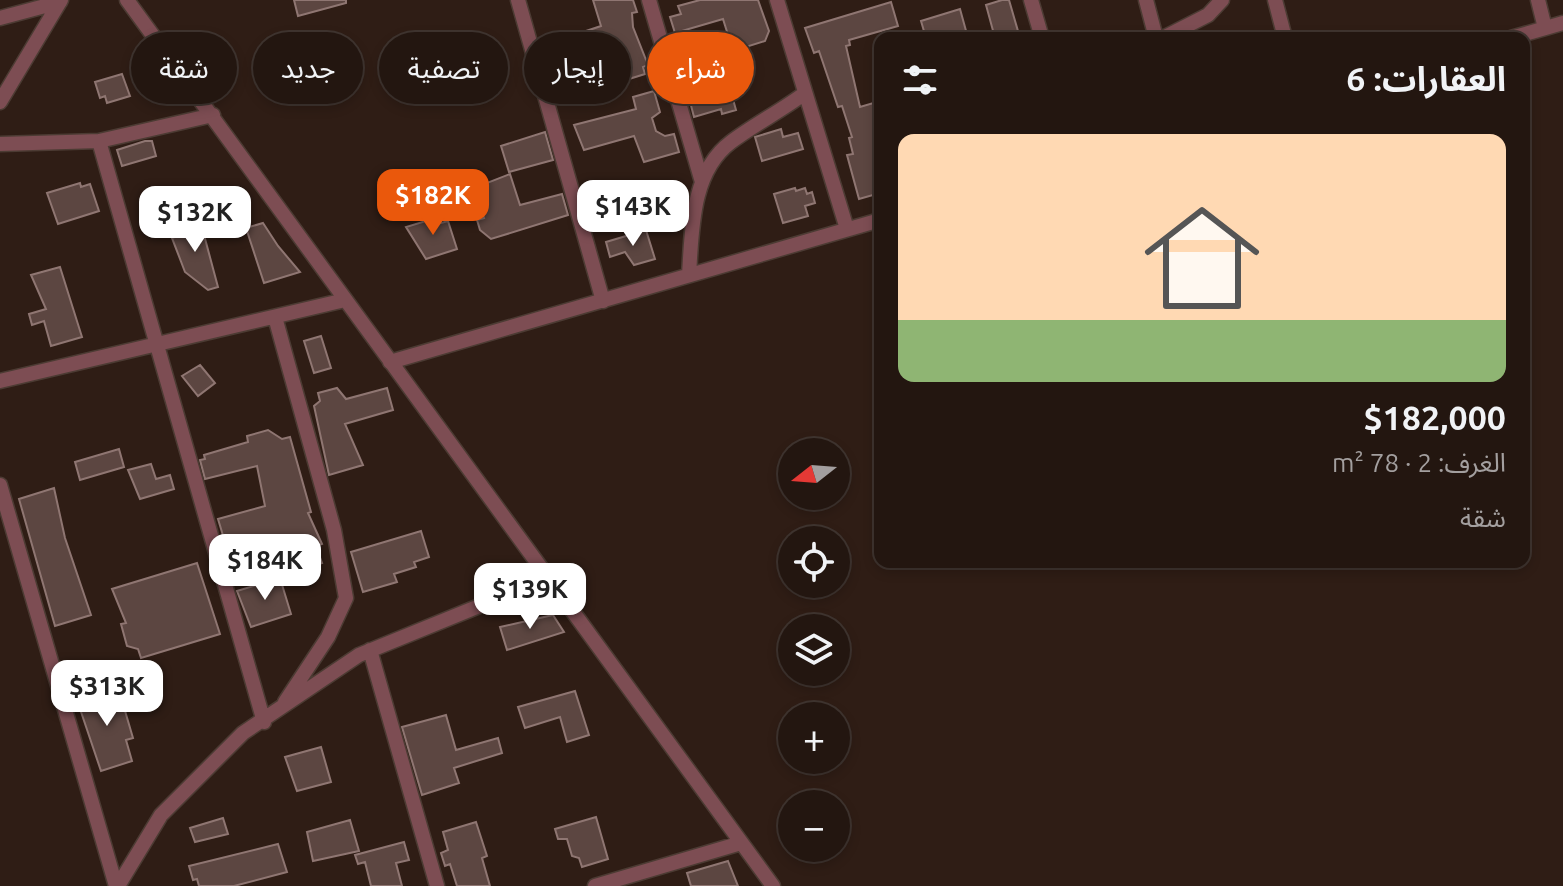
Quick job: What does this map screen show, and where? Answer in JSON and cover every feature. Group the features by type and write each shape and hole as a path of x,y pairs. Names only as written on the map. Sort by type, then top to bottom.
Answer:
{"street":[{"path":"127,0 773,886"},
{"path":"518,0 603,301"},
{"path":"649,0 702,182"},
{"path":"777,0 847,229"},
{"path":"1031,0 1040,32"},
{"path":"1146,0 1154,32"},
{"path":"1175,32 1208,15 1222,0"},
{"path":"1275,0 1283,32"},
{"path":"1538,0 1545,28"},
{"path":"0,18 60,1"},
{"path":"0,102 60,1"},
{"path":"1530,32 1563,23"},
{"path":"689,275 692,220 702,182 712,162 729,144 805,93"},
{"path":"0,144 99,141 213,115"},
{"path":"99,141 159,343 264,722"},
{"path":"390,362 874,222"},
{"path":"0,381 345,300"},
{"path":"275,317 334,530 346,598 328,637 281,710"},
{"path":"0,485 117,886"},
{"path":"117,886 145,837 178,795 243,733 281,710 335,668 370,650 548,578"},
{"path":"370,650 437,886"},
{"path":"595,886 741,843"}],"building":[{"path":"294,0 346,0 346,3 298,16"},
{"path":"593,0 633,0 637,12 632,13 633,27 647,62 643,67 645,74 631,78 631,32 583,32 601,26"},
{"path":"700,0 758,0 769,31 765,41 754,44 754,32 727,32 723,19 675,32 670,17 681,14 678,6"},
{"path":"1009,0 1018,32 993,32 986,5"},
{"path":"891,2 898,26 849,40 850,45 846,46 860,107 874,103 874,195 859,199 847,155 853,154 849,138 852,137 819,51 814,53 805,28"},
{"path":"960,9 966,32 924,32 921,21"},
{"path":"122,74 130,96 107,103 105,96 100,98 95,82"},
{"path":"647,93 647,104 658,104 660,112 652,118 656,131 665,136 674,134 679,152 644,162 634,136 584,150 574,125 636,109 633,97"},
{"path":"691,104 734,104 736,110 722,114 721,109 694,117"},
{"path":"781,129 783,137 798,133 803,149 762,161 755,137"},
{"path":"545,132 553,160 509,172 501,146"},
{"path":"152,141 156,156 122,166 117,150"},
{"path":"510,174 520,205 562,194 568,215 491,239 480,230 477,220 484,218 474,188"},
{"path":"80,183 81,187 90,184 99,211 58,224 47,193"},
{"path":"795,188 796,191 805,188 807,194 812,192 815,203 805,206 808,216 783,223 774,194"},
{"path":"439,217 441,223 448,221 457,249 426,259 406,227"},
{"path":"200,220 218,287 208,290 185,272 172,238 178,236 175,228"},
{"path":"263,223 300,272 264,283 246,228"},
{"path":"646,230 655,259 634,265 625,252 610,257 606,242"},
{"path":"60,267 82,337 51,346 44,321 32,325 29,314 46,309 31,275"},
{"path":"321,336 331,368 314,373 304,341"},
{"path":"200,365 215,383 198,396 182,376"},
{"path":"337,388 346,399 387,388 393,410 345,424 363,465 329,475 314,406 320,401 318,393"},
{"path":"268,430 282,439 290,437 311,512 308,513 322,544 316,546 322,563 282,574 270,541 228,552 218,519 265,506 257,466 205,479 200,460 205,459 204,455 248,442 247,436"},
{"path":"119,449 124,467 80,480 75,462"},
{"path":"151,464 156,479 170,475 174,489 140,499 128,470"},
{"path":"54,488 65,538 91,615 55,626 19,499"},
{"path":"421,531 429,557 414,562 416,567 394,574 397,582 363,592 351,552"},
{"path":"197,563 220,634 141,658 138,649 127,646 121,624 126,623 112,589"},
{"path":"280,578 291,614 251,627 237,591"},
{"path":"553,615 564,632 507,650 500,627"},
{"path":"118,687 133,738 126,740 132,761 101,771 77,700"},
{"path":"575,691 589,735 567,742 560,717 525,728 518,707"},
{"path":"446,715 456,750 498,738 502,753 454,768 459,783 422,795 402,727"},
{"path":"321,747 331,782 297,791 285,757"},
{"path":"596,817 608,859 582,867 579,858 572,856 567,839 558,839 555,829"},
{"path":"223,818 228,834 195,842 190,828"},
{"path":"350,820 359,851 313,861 307,832"},
{"path":"476,822 487,856 482,858 490,886 457,886 450,864 445,866 441,853 448,850 443,832"},
{"path":"404,842 409,860 396,863 402,886 371,886 365,862 358,864 355,855"},
{"path":"278,844 287,872 234,886 199,886 197,879 193,880 189,866"},
{"path":"728,861 738,886 691,886 687,873"}]}
